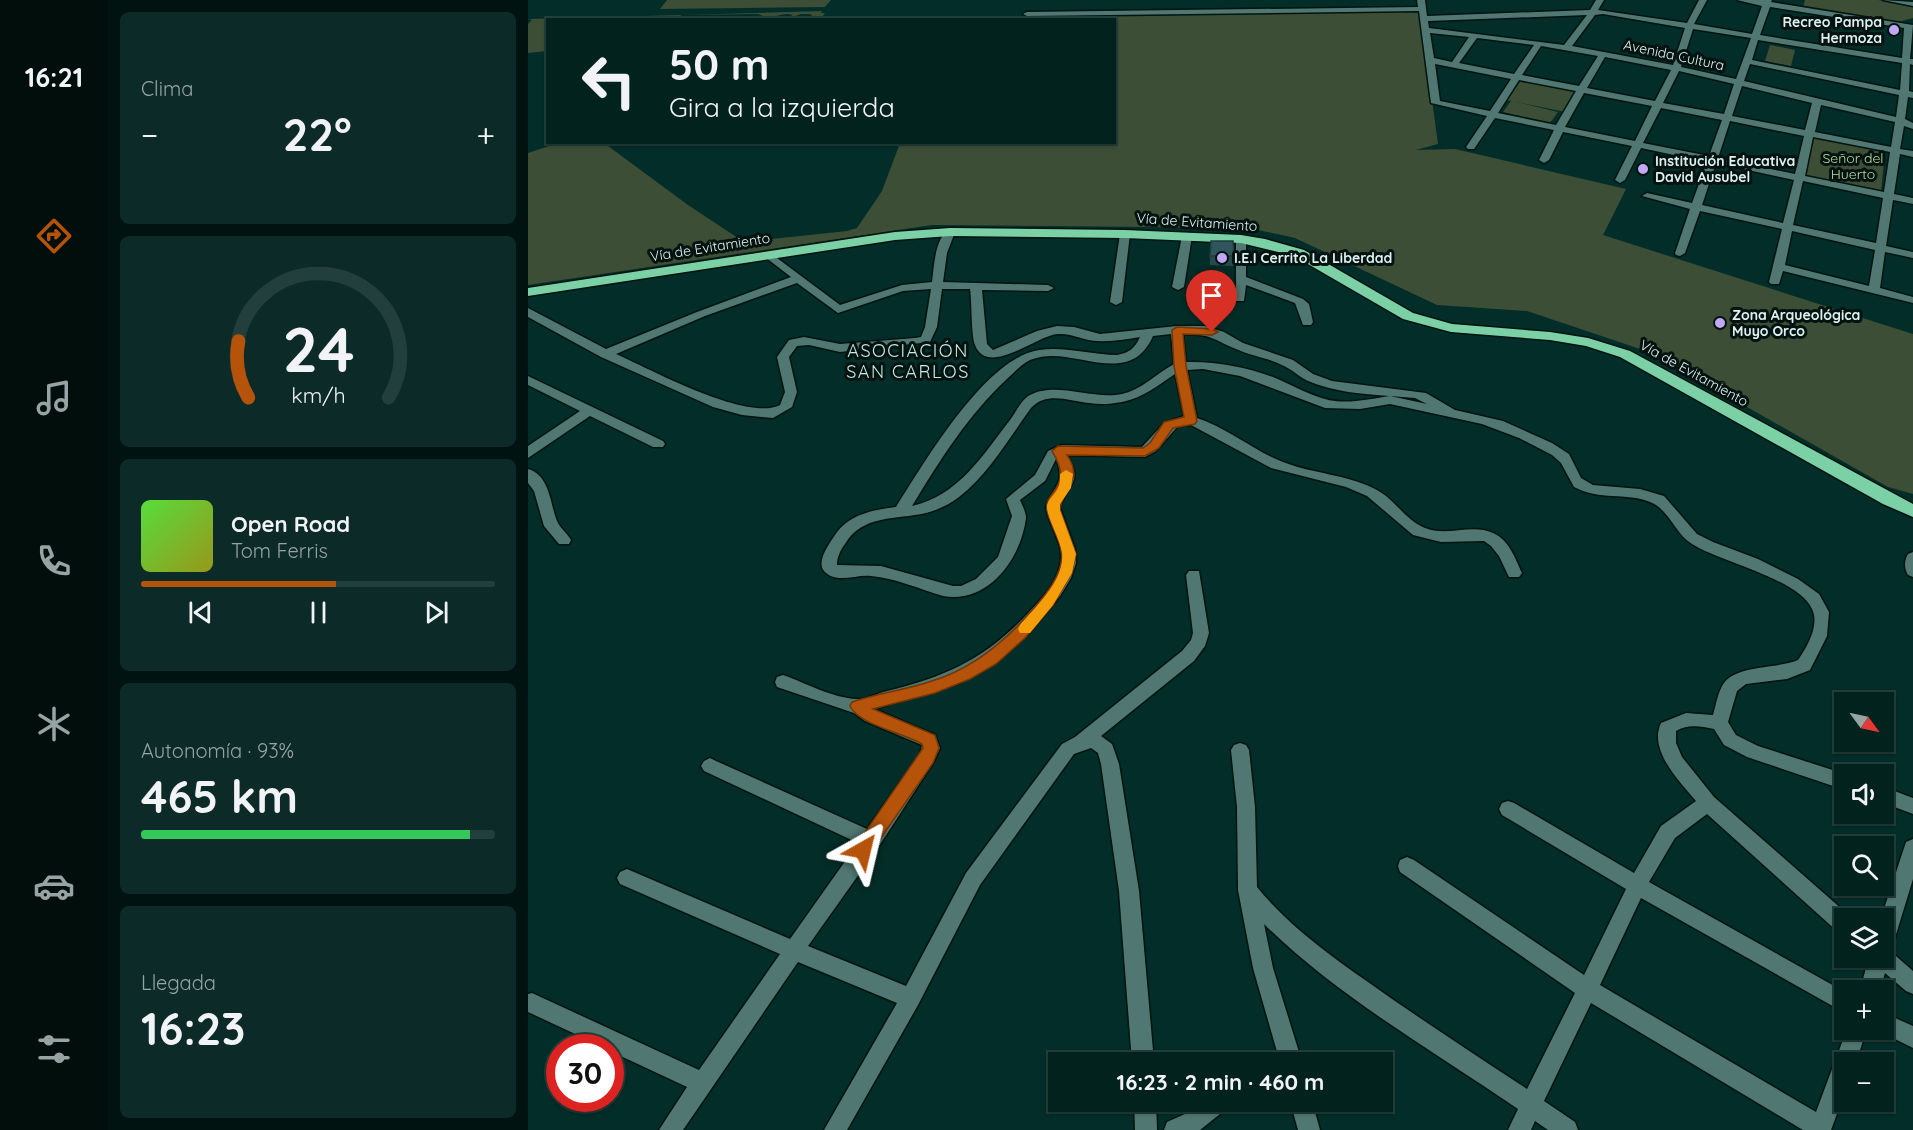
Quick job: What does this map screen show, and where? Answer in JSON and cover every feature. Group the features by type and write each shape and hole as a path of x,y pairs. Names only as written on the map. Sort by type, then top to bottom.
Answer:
{"highway":[{"name":"Vía de Evitamiento","path":"528,292 895,236 950,232 1125,234 1241,239 1299,253 1408,316 1451,328 1550,336 1588,342 1625,354 1913,511"}],"street":[{"path":"1183,12 1184,0"},
{"path":"1292,9 1299,0"},
{"path":"1566,48 1600,0"},
{"path":"1620,180 1676,68 1690,25 1703,0"},
{"path":"1741,0 1767,2 1908,25 1910,61 1908,94 1898,120 1874,290"},
{"path":"1887,0 1913,4"},
{"path":"1680,253 1767,2"},
{"path":"1027,14 1090,10 1183,12 1292,9 1593,12 1755,35 1910,61"},
{"path":"1422,9 1436,103 1913,201"},
{"name":"Avenida Cultura","path":"1425,30 1539,43 1676,68 1898,120 1913,126"},
{"path":"1454,64 1474,36"},
{"path":"1471,147 1539,43"},
{"path":"1544,160 1603,54"},
{"path":"1429,60 1913,154"},
{"path":"1746,61 1908,94"},
{"path":"1775,282 1817,101"},
{"path":"1647,196 1913,255"},
{"path":"528,312 605,354 723,406 773,414 786,407 791,392 783,357 793,343 808,340 821,345 845,348 881,343 917,342 926,339 931,327 942,253 950,232"},
{"path":"1116,302 1125,234"},
{"path":"1178,287 1186,236"},
{"path":"1240,299 1241,239"},
{"path":"769,255 838,309 902,288 936,285 1048,288"},
{"path":"1780,267 1913,300"},
{"path":"605,354 701,314 797,279"},
{"path":"1240,279 1299,301 1303,304 1307,322"},
{"path":"976,287 981,345 990,354 999,354 1049,331 1074,331 1085,336 1100,338 1177,330 1205,330 1220,334 1239,346 1289,363 1309,377 1336,386 1416,394 1426,397 1447,412"},
{"path":"1177,330 1180,366 1191,421"},
{"path":"901,511 961,420 993,384 1024,358 1050,352 1106,359 1123,357 1140,349 1148,333"},
{"path":"1514,573 1499,546 1489,536 1473,533 1436,537 1420,532 1407,525 1385,501 1365,489 1280,466 1191,421 1179,421 1168,425 1161,432 1155,445 1145,452 1058,451 1048,458 1041,477 1013,498 1019,516 1005,560 989,578 963,592 953,592 878,571 857,570 839,573 830,568 828,560 840,538 851,525 868,515 925,509 956,492 969,480 1034,398 1052,394 1099,400 1135,395 1144,391 1164,374 1180,366 1203,365 1242,372 1268,380 1325,404 1360,405 1378,401 1401,401 1479,418 1547,446 1564,457 1572,468 1574,479 1580,485 1618,494 1646,495 1659,501 1684,532 1700,543 1778,575 1810,595 1819,605 1821,624 1804,665 1787,672 1742,678 1730,687 1719,723"},
{"path":"528,380 658,444"},
{"path":"528,453 588,411"},
{"path":"858,706 935,687 965,674 998,653 1020,634 1048,602 1065,573 1069,554 1058,517 1053,510 1054,504 1065,488 1067,478 1066,463 1058,451"},
{"path":"528,474 542,489 551,526 564,540"},
{"path":"1913,558 1913,572"},
{"path":"835,1130 911,998 973,879 1068,749 1082,742 1188,656 1199,642 1201,633 1194,575"},
{"path":"670,1130 872,840 927,758 931,748 929,740 919,734 871,716 858,706 783,682"},
{"path":"1834,778 1754,752 1730,740 1719,723 1697,718 1682,720 1667,728 1667,743 1675,762 1708,803 1834,915"},
{"path":"1082,742 1093,740 1106,750 1110,764 1129,891 1142,1052"},
{"path":"1240,750 1246,807 1248,890 1263,968 1289,1052"},
{"path":"710,766 872,840"},
{"path":"1894,799 1913,806"},
{"path":"1519,1130 1647,866 1668,832 1708,803"},
{"path":"1508,809 1702,924 1834,997"},
{"path":"1894,909 1913,848"},
{"path":"1407,866 1587,989 1821,1129 1834,1093"},
{"path":"627,878 795,951 911,998"},
{"path":"1248,890 1264,912 1291,937 1395,1014 1567,1130"},
{"path":"1893,968 1913,984"},
{"path":"532,1003 704,1083"},
{"path":"1894,1028 1913,1037"},
{"path":"1145,1112 1146,1130"},
{"path":"1175,1130 1187,1126 1208,1112"},
{"path":"1304,1112 1310,1130"}],"green space":[{"path":"667,0 831,0 825,7 660,9"},
{"path":"1805,0 1878,0 1913,5 1913,18 1898,22 1803,7"},
{"path":"1415,10 1420,12 1438,144 1416,150 1455,149 1626,189 1603,235 1913,334 1913,494 1888,487 1652,353 1527,311 1437,305 1295,238 1249,228 932,225 528,285 528,153 555,144 605,144 688,205 744,242 857,228 882,191 900,144 1116,144 1116,18 1092,18 1092,14"},
{"path":"822,11 821,13 825,13 821,18 815,18 810,14 790,18 792,15 789,14 770,18 762,18 763,16 758,14 682,15"},
{"path":"681,15 679,18 566,18"},
{"path":"528,19 546,19 546,51 528,53 528,24 532,20"},
{"path":"1770,45 1795,50 1791,66 1765,61"},
{"path":"1522,79 1578,91 1565,112 1512,101 1558,112 1550,123 1503,112 1511,101 1507,100"},
{"name":"Señor del Huerto","path":"1811,136 1885,151 1881,193 1802,177"}],"building":[{"path":"1211,241 1233,241 1234,256 1210,256"}],"slow traffic":[{"path":"1025,629 1048,602 1065,573 1069,554 1058,517 1053,510 1058,496 1065,488 1066,474"}],"place":[{"name":"Recreo Pampa Hermoza","path":"1894,30"},
{"name":"Institución Educativa David Ausubel","path":"1643,169"},
{"name":"I.E.I Cerrito La Liberdad","path":"1222,258"},
{"name":"Zona Arqueológica Muyo Orco","path":"1720,323"}],"district":[{"name":"ASOCIACIÓN SAN CARLOS","path":"908,360"}],"route":[{"path":"863,850 927,758 931,748 929,740 919,734 871,716 858,706 935,687 965,674 991,659 1020,634 1048,602 1065,573 1069,554 1058,517 1053,510 1058,496 1065,488 1067,478 1066,463 1058,451 1145,452 1155,445 1161,432 1168,425 1179,421 1191,421 1180,366 1177,330 1212,332"}]}
